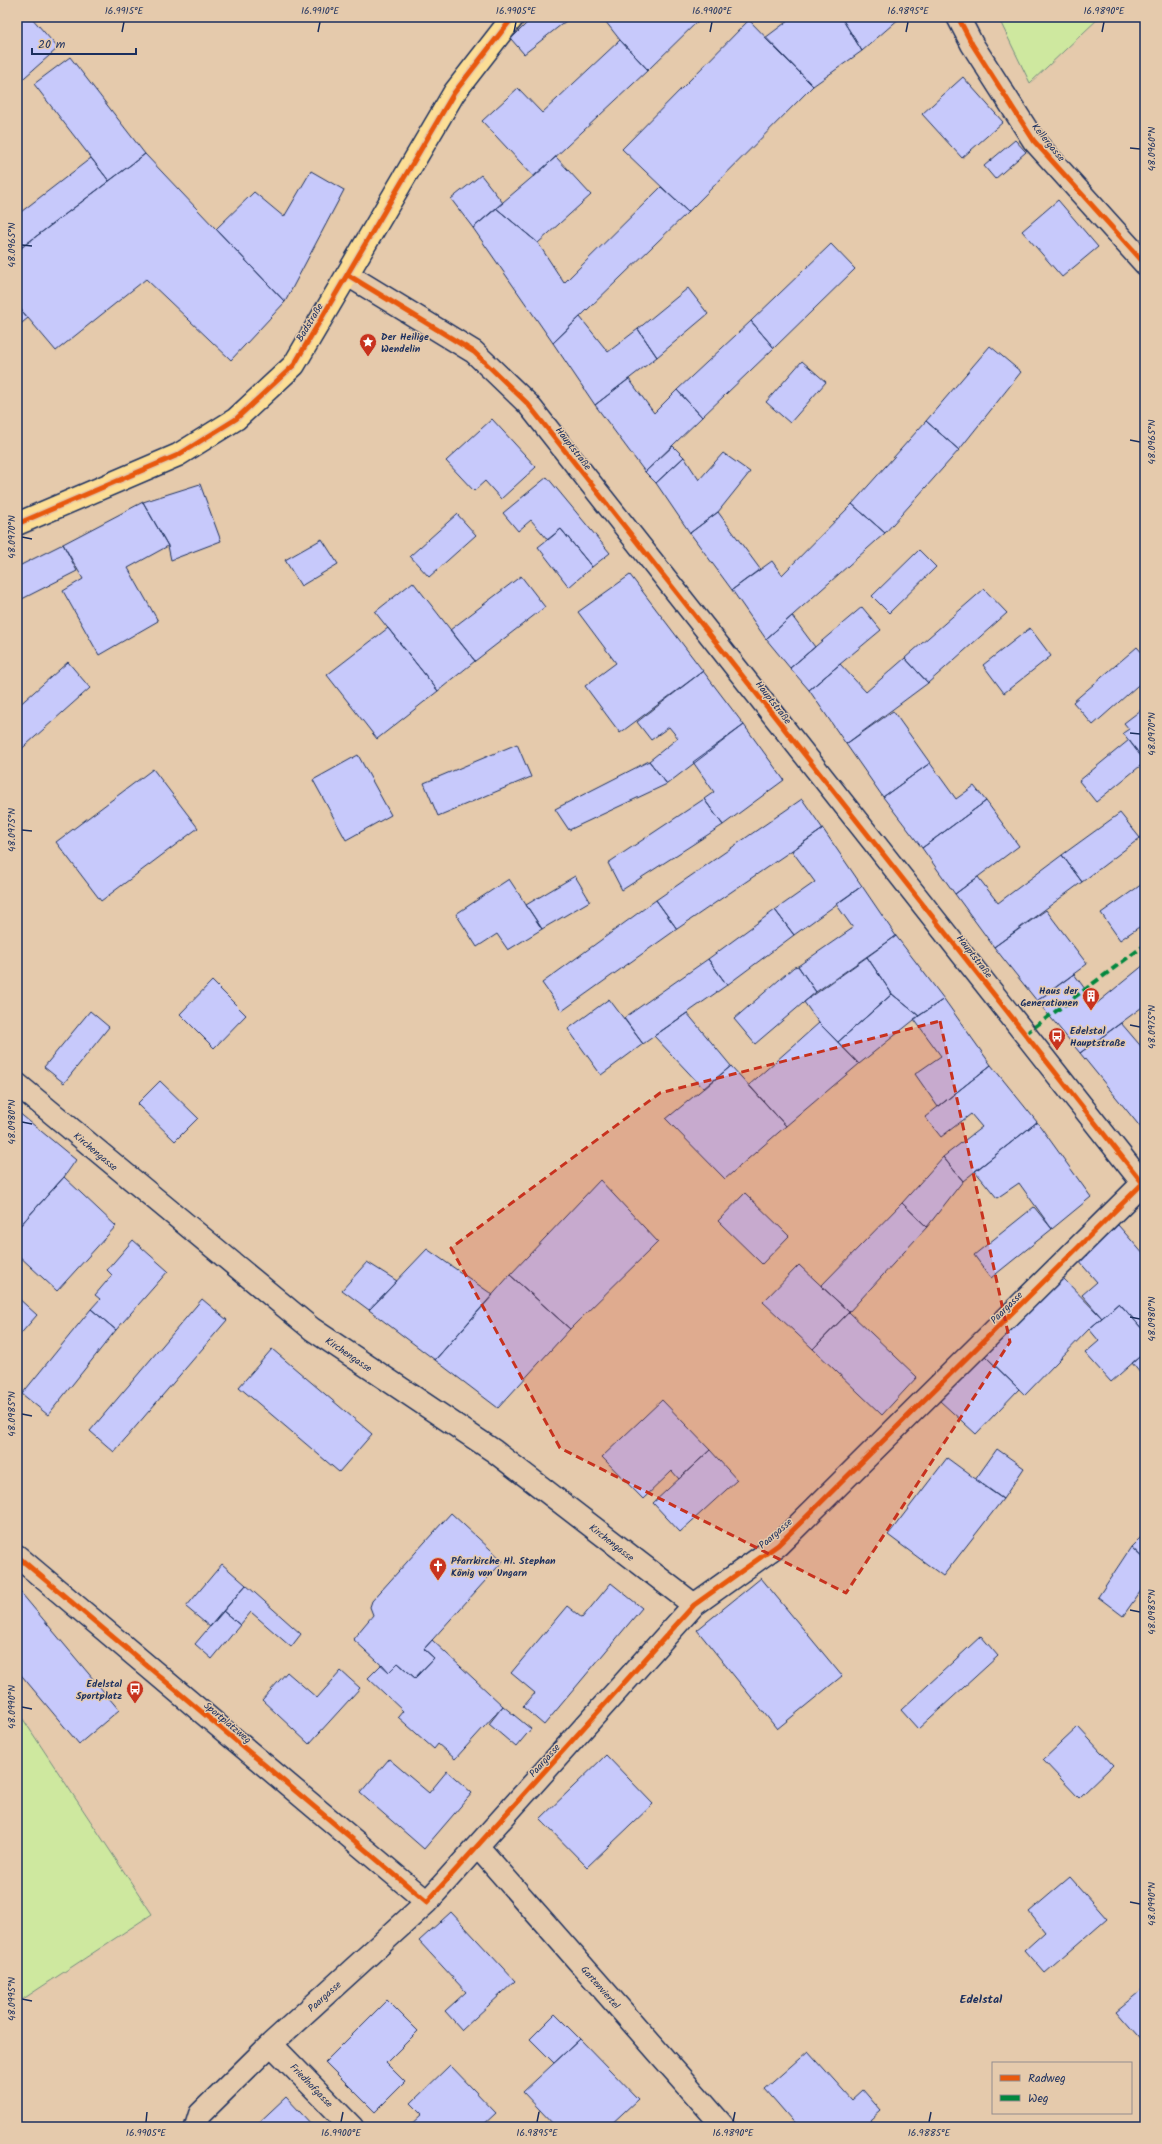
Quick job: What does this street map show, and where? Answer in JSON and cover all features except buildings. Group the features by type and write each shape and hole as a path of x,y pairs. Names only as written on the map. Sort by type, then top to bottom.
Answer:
{"main road":[{"name":"Badstraße","path":"17,524 178,455 236,419 294,365 454,93 513,17"}],"street":[{"name":"Kellergasse","path":"958,17 972,44 1034,141 1145,264"},
{"name":"Hauptstraße","path":"348,275 474,352 528,404 1144,1184"},
{"name":"Kirchengasse","path":"17,1084 312,1329 494,1451 694,1606"},
{"name":"Paargasse","path":"198,2121 271,2044 427,1902 694,1606 778,1545 1144,1184"},
{"name":"Sportplatzweg","path":"17,1556 427,1902"},
{"name":"Gartenviertel","path":"478,1847 724,2127"},
{"name":"Friedhofgasse","path":"271,2044 352,2127"}],"highlighted area":[{"path":"940,1021 1010,1342 846,1593 560,1448 451,1248 660,1093"}],"green space":[{"path":"998,17 1100,17 1030,83"},
{"path":"17,1710 152,1914 17,2003"}],"marked path":[{"path":"1025,1034 1145,945"}],"cycle path":[{"path":"17,524 178,455 236,419 294,365 454,93 513,17"},
{"path":"958,17 972,44 1034,141 1145,264"},
{"path":"348,275 474,352 528,404 1145,1186"},
{"path":"17,1556 427,1902 694,1605 778,1545 1143,1183"}],"place":[{"name":"Der Heilige Wendelin","path":"368,357"},
{"name":"Haus der Generationen","path":"1091,1011"},
{"name":"Edelstal Hauptstraße","path":"1057,1051"},
{"name":"Pfarrkirche Hl. Stephan König von Ungarn","path":"438,1581"},
{"name":"Edelstal Sportplatz","path":"135,1704"}],"district":[{"name":"Edelstal","path":"981,1999"}]}
